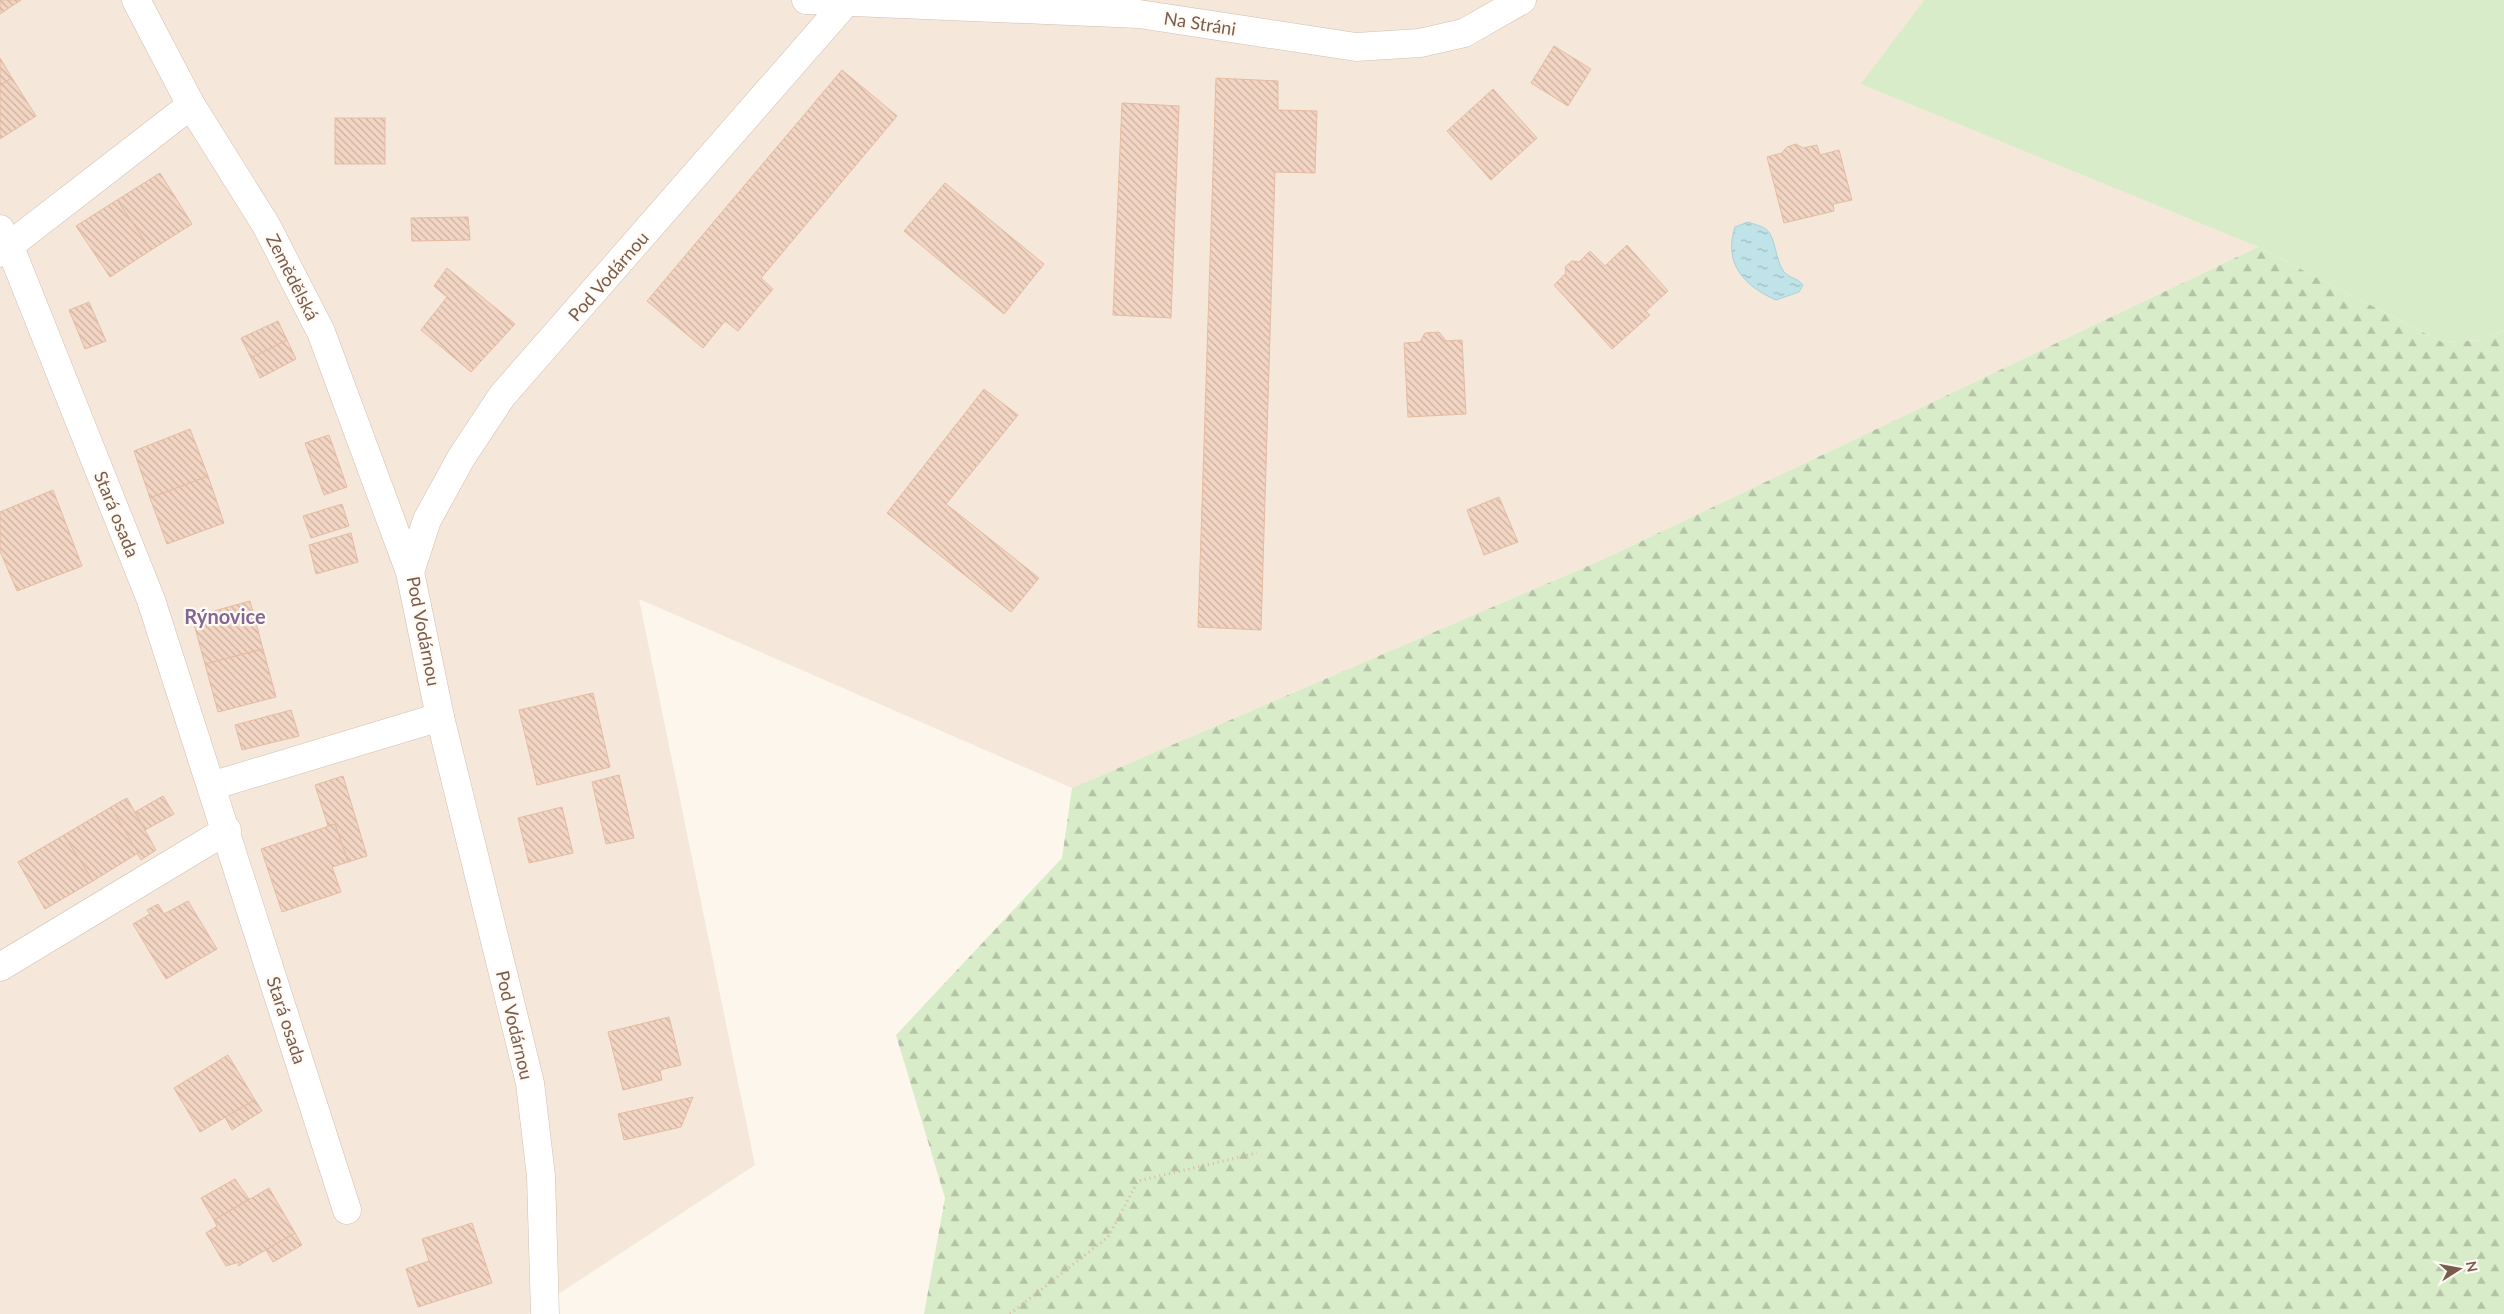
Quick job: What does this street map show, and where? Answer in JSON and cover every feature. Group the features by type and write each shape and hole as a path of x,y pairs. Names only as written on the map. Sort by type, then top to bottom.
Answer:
{"street":[{"name":"Zemědělská","path":"136,0 191,105 266,225 321,332 410,572"},
{"name":"Na Stráni","path":"806,0 1139,14 1356,47 1420,43 1464,33 1522,0"},
{"name":"Pod Vodárnou","path":"545,1314 541,1176 530,1083 440,717 410,572 427,520 461,458 502,396 847,2"},
{"name":"Stará osada","path":"191,105 3,243 151,600 227,830 347,1210"},
{"path":"211,786 440,717"},
{"path":"0,967 227,830"}],"path":[{"path":"1010,1314 1108,1237 1138,1181 1257,1154"}],"shaded area":[{"path":"0,0 1924,0 1862,84 2258,247 1604,559 1072,788 639,599 755,1165 528,1314 0,1314"}],"green space":[{"path":"1924,0 2504,0 2504,330 2482,340 2442,342 2258,247 1861,84"},
{"path":"2258,247 2442,342 2482,340 2504,330 2504,1314 924,1314 945,1198 896,1035 1062,858 1072,788 1604,559"}],"water":[{"path":"1748,222 1766,229 1772,237 1784,272 1803,285 1799,292 1776,300 1754,288 1739,272 1734,262 1732,240 1735,227"}],"building":[{"path":"0,0 21,0 0,14"},
{"path":"1554,46 1591,69 1568,106 1531,83"},
{"path":"0,58 12,78 0,85"},
{"path":"842,70 897,116 761,278 773,289 738,331 725,321 703,348 647,301"},
{"path":"12,78 36,116 0,139 0,85"},
{"path":"1216,78 1278,81 1278,110 1317,111 1315,173 1275,172 1261,630 1198,627"},
{"path":"1493,89 1537,138 1491,180 1447,131"},
{"path":"1122,103 1179,106 1171,318 1113,315"},
{"path":"335,118 385,118 385,164 335,164"},
{"path":"1796,144 1803,148 1817,145 1820,155 1839,150 1852,200 1833,204 1834,211 1784,223 1767,157 1782,153 1787,147"},
{"path":"160,173 192,224 151,250 117,200"},
{"path":"945,183 1044,264 1004,314 904,231"},
{"path":"117,200 151,250 110,277 76,226"},
{"path":"468,217 470,240 412,241 411,218"},
{"path":"1627,245 1668,291 1646,311 1650,315 1612,349 1554,285 1566,273 1565,267 1572,261 1579,262 1590,251 1605,266"},
{"path":"447,268 515,324 471,372 421,330 447,297 434,286"},
{"path":"89,302 106,341 85,349 69,310"},
{"path":"278,321 287,340 251,358 241,338"},
{"path":"1439,332 1446,341 1462,340 1466,414 1408,417 1404,343 1420,342 1425,333"},
{"path":"287,340 296,359 260,378 251,358"},
{"path":"984,389 1018,415 946,504 1039,578 1011,612 887,513"},
{"path":"190,429 208,476 150,498 134,451"},
{"path":"329,435 347,487 324,495 305,443"},
{"path":"208,476 224,523 167,544 150,498"},
{"path":"53,490 82,566 17,591 0,551 0,512"},
{"path":"1499,497 1518,542 1484,555 1467,510"},
{"path":"342,504 349,526 311,538 303,516"},
{"path":"351,533 358,562 316,574 309,545"},
{"path":"250,601 263,649 205,664 192,617"},
{"path":"263,649 276,697 218,712 205,664"},
{"path":"593,693 610,767 537,785 519,710"},
{"path":"291,710 299,736 242,750 235,725"},
{"path":"619,775 634,838 606,844 592,782"},
{"path":"343,776 367,856 348,862 335,824 328,826 315,785"},
{"path":"163,796 174,814 145,830 135,812"},
{"path":"127,798 156,850 141,860 111,807"},
{"path":"111,807 138,853 93,881 64,835"},
{"path":"562,807 573,853 529,863 518,818"},
{"path":"335,824 348,862 332,867 341,892 282,912 261,849"},
{"path":"64,835 93,881 45,909 18,862"},
{"path":"188,901 217,949 166,979 133,924 150,914 147,910 158,904 164,914"},
{"path":"669,1017 681,1065 660,1070 662,1080 623,1090 608,1032"},
{"path":"228,1055 255,1100 200,1132 174,1088"},
{"path":"693,1097 681,1127 624,1140 618,1114"},
{"path":"255,1100 262,1111 232,1130 225,1117"},
{"path":"235,1179 249,1199 214,1220 201,1198"},
{"path":"269,1188 295,1233 238,1266 239,1262 226,1266 206,1233 217,1226 214,1220"},
{"path":"472,1223 492,1283 418,1307 406,1269 429,1261 422,1239"},
{"path":"295,1233 302,1245 273,1262 266,1250"}],"district":[{"name":"Rýnovice","path":"225,616"}]}
